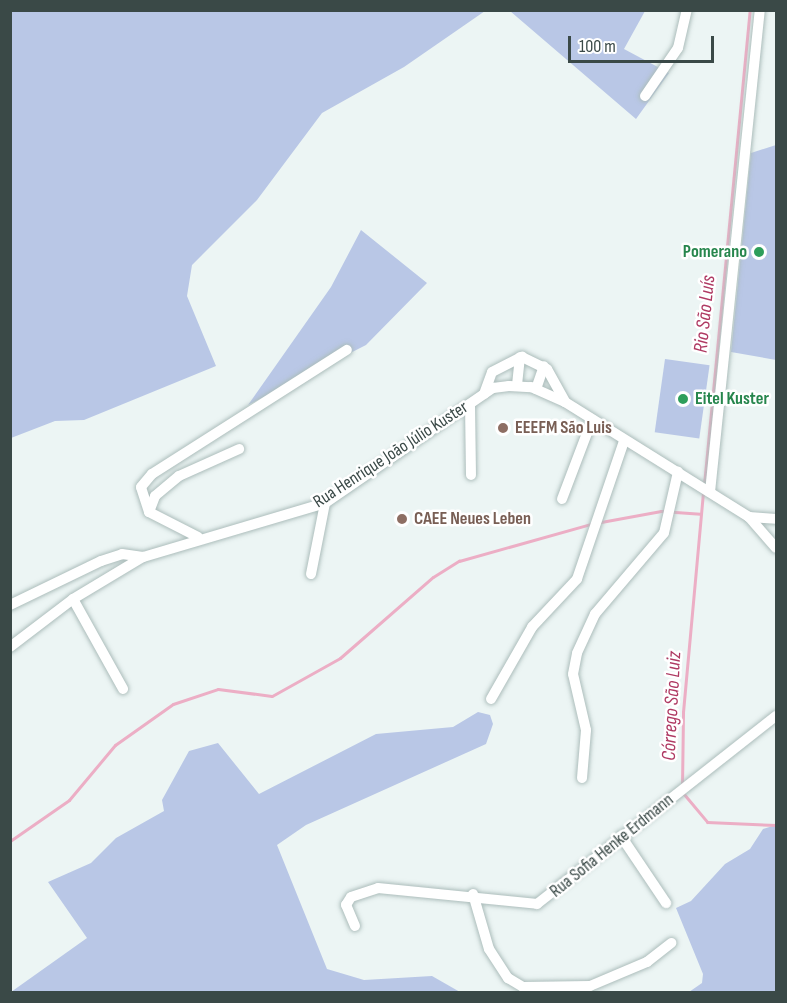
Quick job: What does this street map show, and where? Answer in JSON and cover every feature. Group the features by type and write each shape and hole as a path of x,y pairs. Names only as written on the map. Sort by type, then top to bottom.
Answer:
{"street":[{"path":"645,96 678,48 687,10"},
{"path":"709,492 760,10"},
{"path":"198,537 149,512 141,487 152,474 347,350"},
{"path":"517,385 520,357 544,366 536,389"},
{"name":"Rua Henrique João Júlio Kuster","path":"482,397 492,372 520,357"},
{"name":"Rua Henrique João Júlio Kuster","path":"544,366 565,402"},
{"name":"Rua Henrique João Júlio Kuster","path":"10,646 73,599 143,557 198,537 275,522 325,503 493,388 517,385 536,389 565,402 624,441 749,517 777,519"},
{"path":"470,404 471,475"},
{"path":"562,499 592,420"},
{"path":"491,699 532,627 576,579 624,441"},
{"path":"149,512 169,483 239,448"},
{"path":"582,778 586,730 573,674 582,637 595,614 658,544 670,516 678,472"},
{"path":"311,574 325,503"},
{"path":"749,517 777,548"},
{"path":"10,605 101,561 122,554 143,557"},
{"path":"73,599 123,689"},
{"name":"Rua Sofia Henke Erdmann","path":"355,926 346,905 358,893 403,887 473,894 519,906 537,904 777,716"},
{"path":"621,836 666,903"},
{"path":"473,894 489,949 508,978 523,987 590,986 647,962 671,943"}],"shaded area":[{"path":"11,10 485,11 404,67 322,113 257,200 192,265 187,296 216,366 84,420 55,421 11,438"},
{"path":"510,11 645,11 624,49 669,73 636,119"},
{"name":"Pomerano","path":"776,145 776,360 731,352 751,153"},
{"path":"361,230 427,283 366,345 248,405 331,287"},
{"name":"Eitel Kuster","path":"665,359 710,365 699,439 655,432"},
{"path":"478,712 490,715 493,724 486,744 306,825 277,845 327,969 364,980 432,976 460,992 11,992 87,938 48,882 91,863 116,838 164,811 162,800 189,751 218,743 259,794 376,734 453,727"},
{"path":"776,825 776,992 689,992 702,983 703,974 676,908 691,901 725,864 750,849 763,829"}],"waterway":[{"name":"Rio São Luís","path":"704,485 750,10"},
{"name":"Córrego São Luiz","path":"682,786 683,712 703,491"},
{"path":"601,522 661,511 700,514"},
{"path":"10,841 69,800 115,745 173,704 218,689 272,696 340,658 433,577 459,561 594,523"},
{"name":"Córrego São Luiz","path":"683,793 707,822 776,825"}],"place":[{"name":"Pomerano","path":"759,252"},
{"name":"Eitel Kuster","path":"683,399"},
{"name":"EEEFM São Luis","path":"503,428"},
{"name":"CAEE Neues Leben","path":"402,519"}]}
